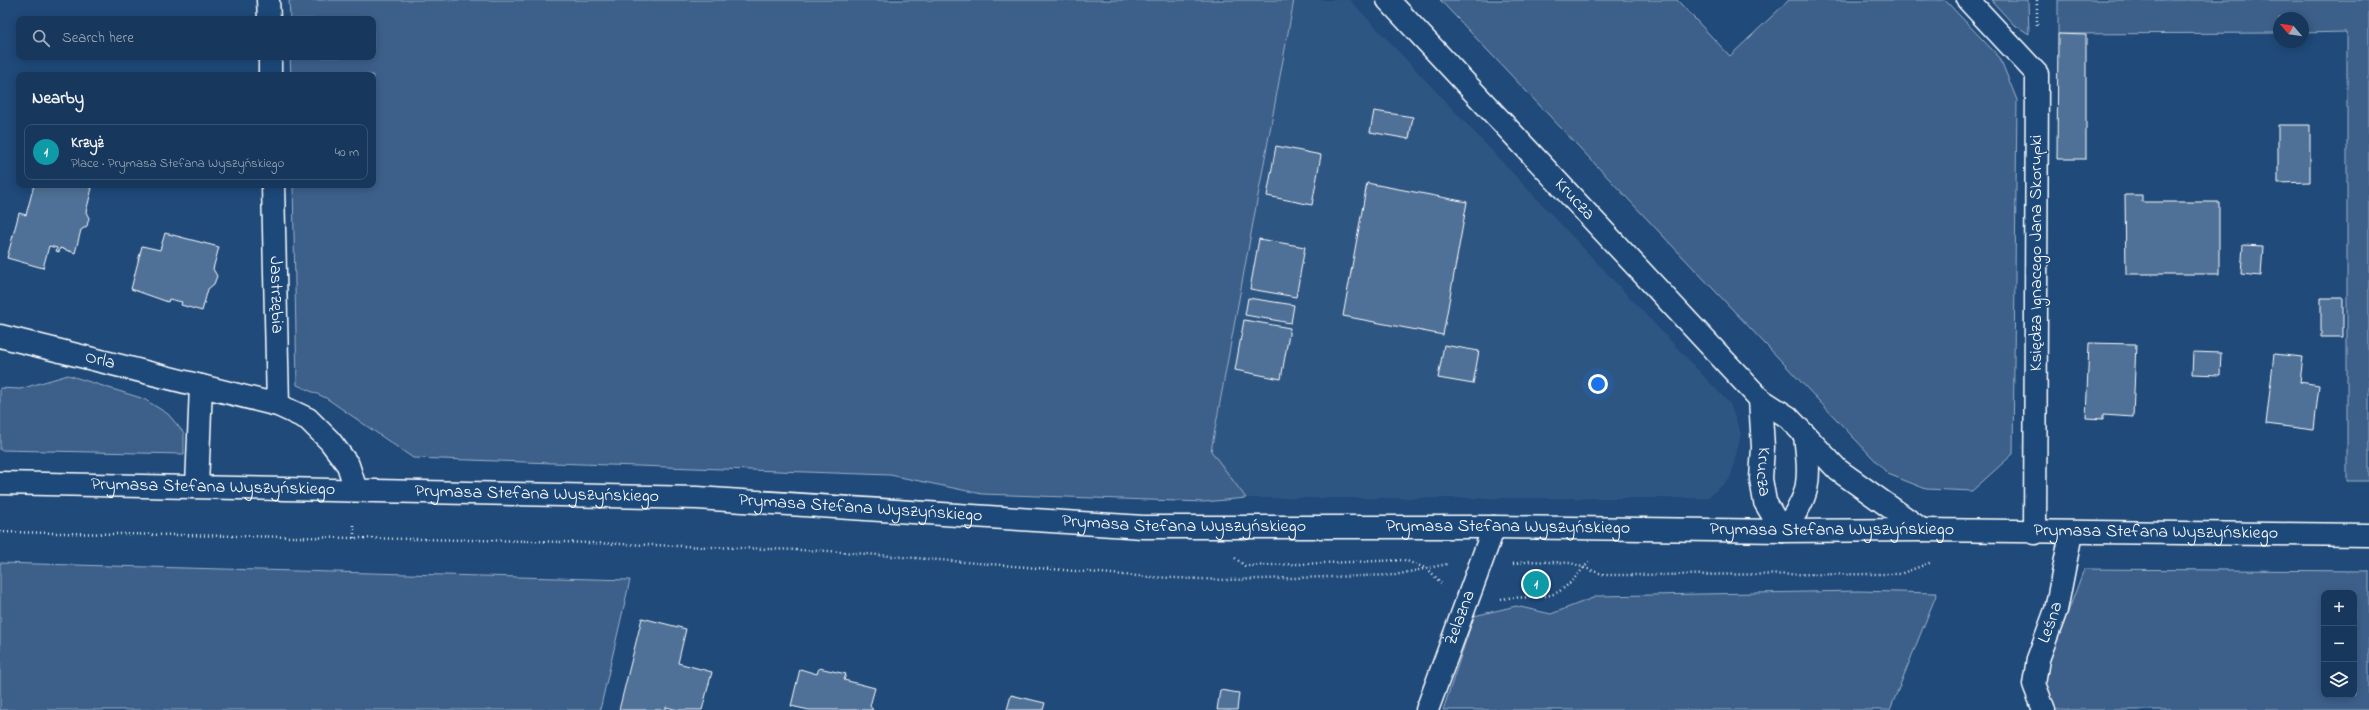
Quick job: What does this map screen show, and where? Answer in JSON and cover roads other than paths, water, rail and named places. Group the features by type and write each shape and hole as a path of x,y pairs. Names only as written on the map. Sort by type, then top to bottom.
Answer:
{"street":[{"path":"268,0 269,16"},
{"name":"Krucza","path":"1388,0 1760,399 1780,411 1838,470 1900,516 1922,530"},
{"name":"Księdza Ignacego Jana Skorupki","path":"1968,0 2037,74 2035,533"},
{"path":"270,60 270,72"},
{"name":"Jastrzębia","path":"273,188 278,405"},
{"name":"Orla","path":"0,336 278,405 308,419 330,441 348,465 356,490"},
{"path":"197,486 201,386"},
{"name":"Krucza","path":"1760,399 1763,448 1761,479 1765,502 1782,532 1798,513 1806,493 1808,466 1805,435"},
{"name":"Prymasa Stefana Wyszyńskiego","path":"0,483 197,486 697,498 1143,527 1494,527 1782,532 1922,530 2035,533 2369,535"},
{"name":"Żelazna","path":"1427,710 1494,527"},
{"name":"Leśna","path":"2044,710 2034,684 2038,659 2056,610 2071,533"}],"place":[{"name":"Krzyż","path":"1536,584"}]}
